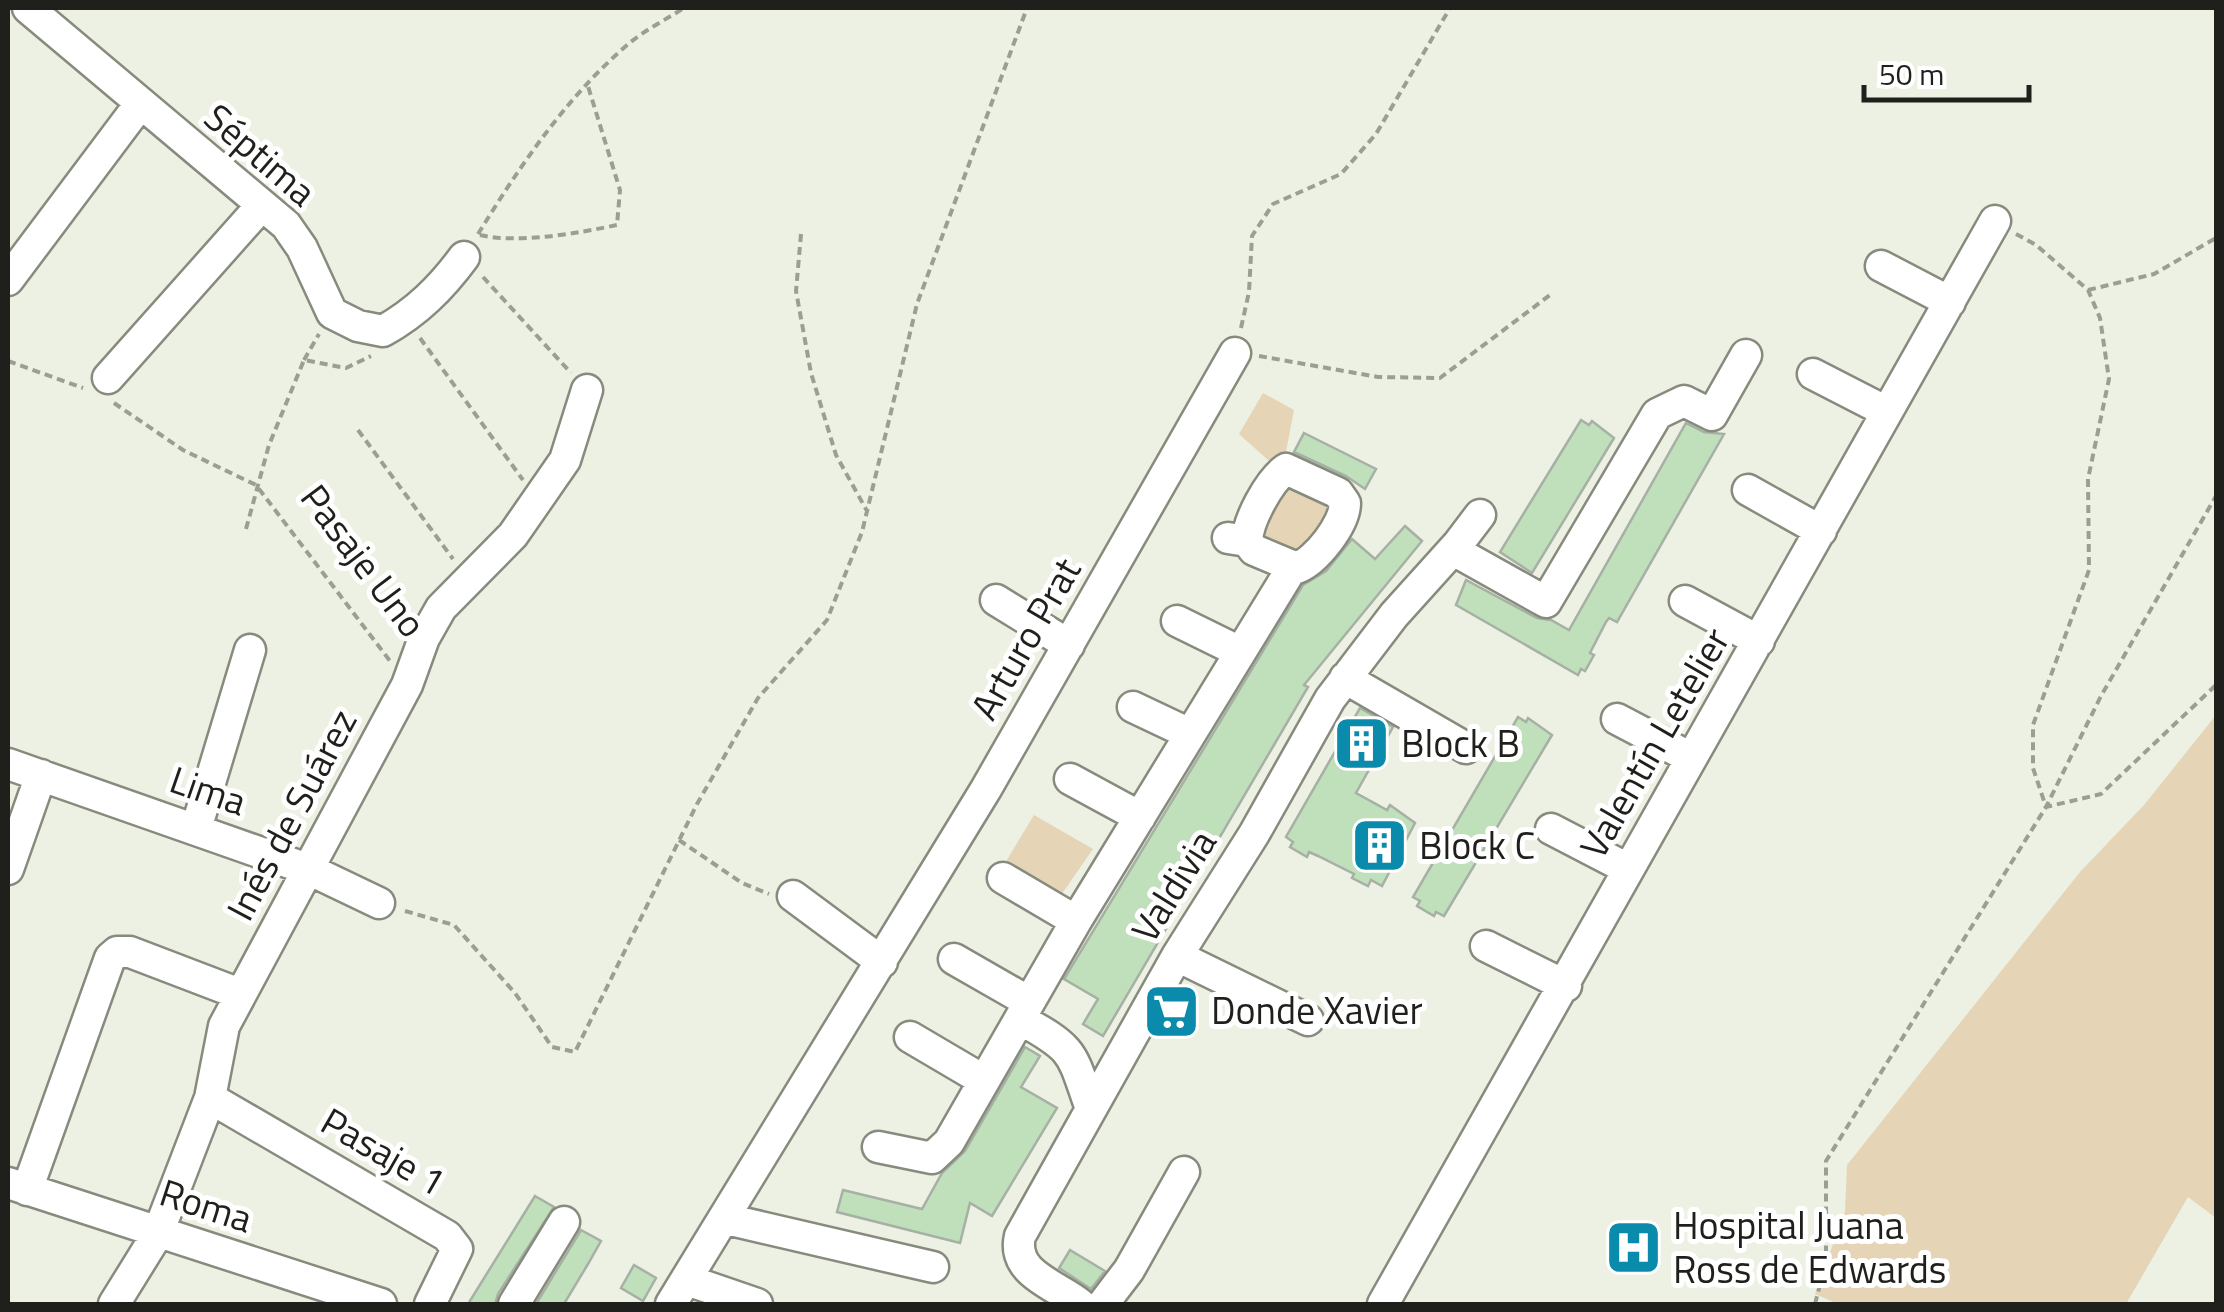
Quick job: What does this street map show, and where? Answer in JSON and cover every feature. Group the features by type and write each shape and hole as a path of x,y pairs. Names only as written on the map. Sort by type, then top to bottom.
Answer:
{"street":[{"name":"Séptima","path":"28,8 286,225 302,248 332,313 340,320 358,326 395,324"},
{"path":"8,280 140,104"},
{"path":"96,386 262,205"},
{"name":"Valentín Letelier","path":"1383,1304 1995,221"},
{"path":"395,324 443,286 471,246"},
{"path":"1881,266 1950,302"},
{"name":"Arturo Prat","path":"679,1292 882,962 1235,353"},
{"path":"1452,550 1546,602 1656,414 1684,401 1712,414 1746,355"},
{"path":"1813,374 1887,412"},
{"name":"Inés de Suárez","path":"114,1304 158,1233 210,1098 224,1026 408,685 424,638 441,608 514,535 565,460 588,390"},
{"path":"878,1147 932,1158 940,1154 1238,651 1292,568 1309,562 1342,517 1346,507 1338,493 1286,469 1277,476 1238,540 1292,568"},
{"path":"1748,490 1822,531"},
{"name":"Valdivia","path":"1080,1304 1026,1268 1018,1244 1177,956 1345,678 1480,515"},
{"path":"996,600 1069,644"},
{"path":"1685,600 1759,641"},
{"path":"1177,621 1238,651"},
{"path":"196,829 250,650"},
{"path":"1345,678 1466,748"},
{"path":"1133,706 1190,734"},
{"path":"1617,719 1691,758"},
{"name":"Lima","path":"8,764 310,870 379,903"},
{"path":"8,869 41,776"},
{"path":"1070,779 1140,818"},
{"path":"1550,829 1628,869"},
{"path":"1004,878 1076,921"},
{"path":"793,896 882,962"},
{"path":"1486,946 1566,986"},
{"path":"17,1186 104,969 117,952 130,952 240,994"},
{"path":"1177,956 1308,1020"},
{"path":"954,958 1025,1011 1068,1050 1077,1064 1091,1109"},
{"path":"1045,975 1068,1050"},
{"path":"910,1037 983,1080"},
{"name":"Pasaje 1","path":"210,1098 447,1236 457,1249 455,1258 430,1304"},
{"path":"1104,1304 1129,1270 1184,1172"},
{"name":"Roma","path":"17,1186 380,1304"},
{"path":"726,1218 934,1268"},
{"path":"514,1304 564,1222"},
{"path":"679,1292 757,1304"}],"path":[{"path":"471,246 539,142 587,82 629,43 684,8"},
{"path":"379,903 454,925 515,993 552,1048 575,1052 679,840 758,698 827,620 867,511 917,304 1028,8"},
{"path":"1450,8 1376,134 1341,174 1273,204 1252,236 1248,292 1235,353 1378,377 1440,378 1550,294"},
{"path":"471,246 496,239 617,225 620,190 587,82"},
{"path":"1995,221 2036,246 2088,290 2100,318 2109,379 2088,480 2090,570 2033,725 2033,768 2046,807"},
{"path":"801,234 796,290 811,373 836,455 867,511"},
{"path":"2088,290 2154,274 2216,238"},
{"path":"471,246 588,390"},
{"path":"246,529 268,445 304,360 346,368 368,360 395,324 537,500"},
{"path":"8,361 96,386 183,450 256,486"},
{"path":"358,430 470,582"},
{"name":"Pasaje Uno","path":"256,486 408,685"},
{"path":"1815,1304 1826,1261 1826,1161 2046,807 2100,696 2216,496"},
{"path":"2046,807 2101,794 2216,686"},
{"path":"679,840 742,884 783,900 793,896"}],"shaded area":[{"path":"1263,393 1294,410 1284,462 1276,467 1239,434"},
{"path":"1292,478 1339,506 1297,560 1259,540"},
{"path":"2216,715 2216,1218 2188,1197 2126,1304 1838,1304 1815,1294 1845,1211 1847,1165 2080,872 2144,805"},
{"path":"1034,815 1093,849 1057,901 1002,868"}],"building":[{"path":"1581,420 1589,425 1592,421 1614,438 1532,573 1500,552"},
{"path":"1686,423 1704,432 1724,434 1617,622 1609,618 1606,622 1585,671 1581,669 1578,675 1456,605 1466,580 1537,618 1551,620 1569,630"},
{"path":"1304,433 1376,469 1365,489 1294,452"},
{"path":"1405,526 1422,541 1304,685 1308,687 1103,1036 1083,1024 1098,999 1064,979 1303,585 1326,571 1352,539 1375,559"},
{"path":"1360,708 1393,727 1356,793 1387,810 1390,805 1415,823 1382,886 1371,880 1368,886 1352,878 1354,874 1309,852 1307,857 1290,847 1293,842 1286,837"},
{"path":"1518,717 1526,722 1528,718 1552,735 1444,916 1436,912 1434,916 1417,906 1420,901 1413,897"},
{"path":"1025,1047 1040,1056 1021,1087 1057,1108 992,1216 970,1203 960,1243 837,1212 843,1190 922,1209 942,1173 965,1151"},
{"path":"535,1196 554,1207 495,1304 468,1304"},
{"path":"581,1230 601,1241 564,1304 536,1304"},
{"path":"1070,1250 1105,1271 1091,1289 1059,1268"},
{"path":"634,1265 656,1278 643,1301 621,1288"}],"place":[{"name":"Block B","path":"1362,744"},
{"name":"Block C","path":"1380,846"},
{"name":"Donde Xavier","path":"1172,1011"},
{"name":"Hospital Juana Ross de Edwards","path":"1634,1248"}]}
